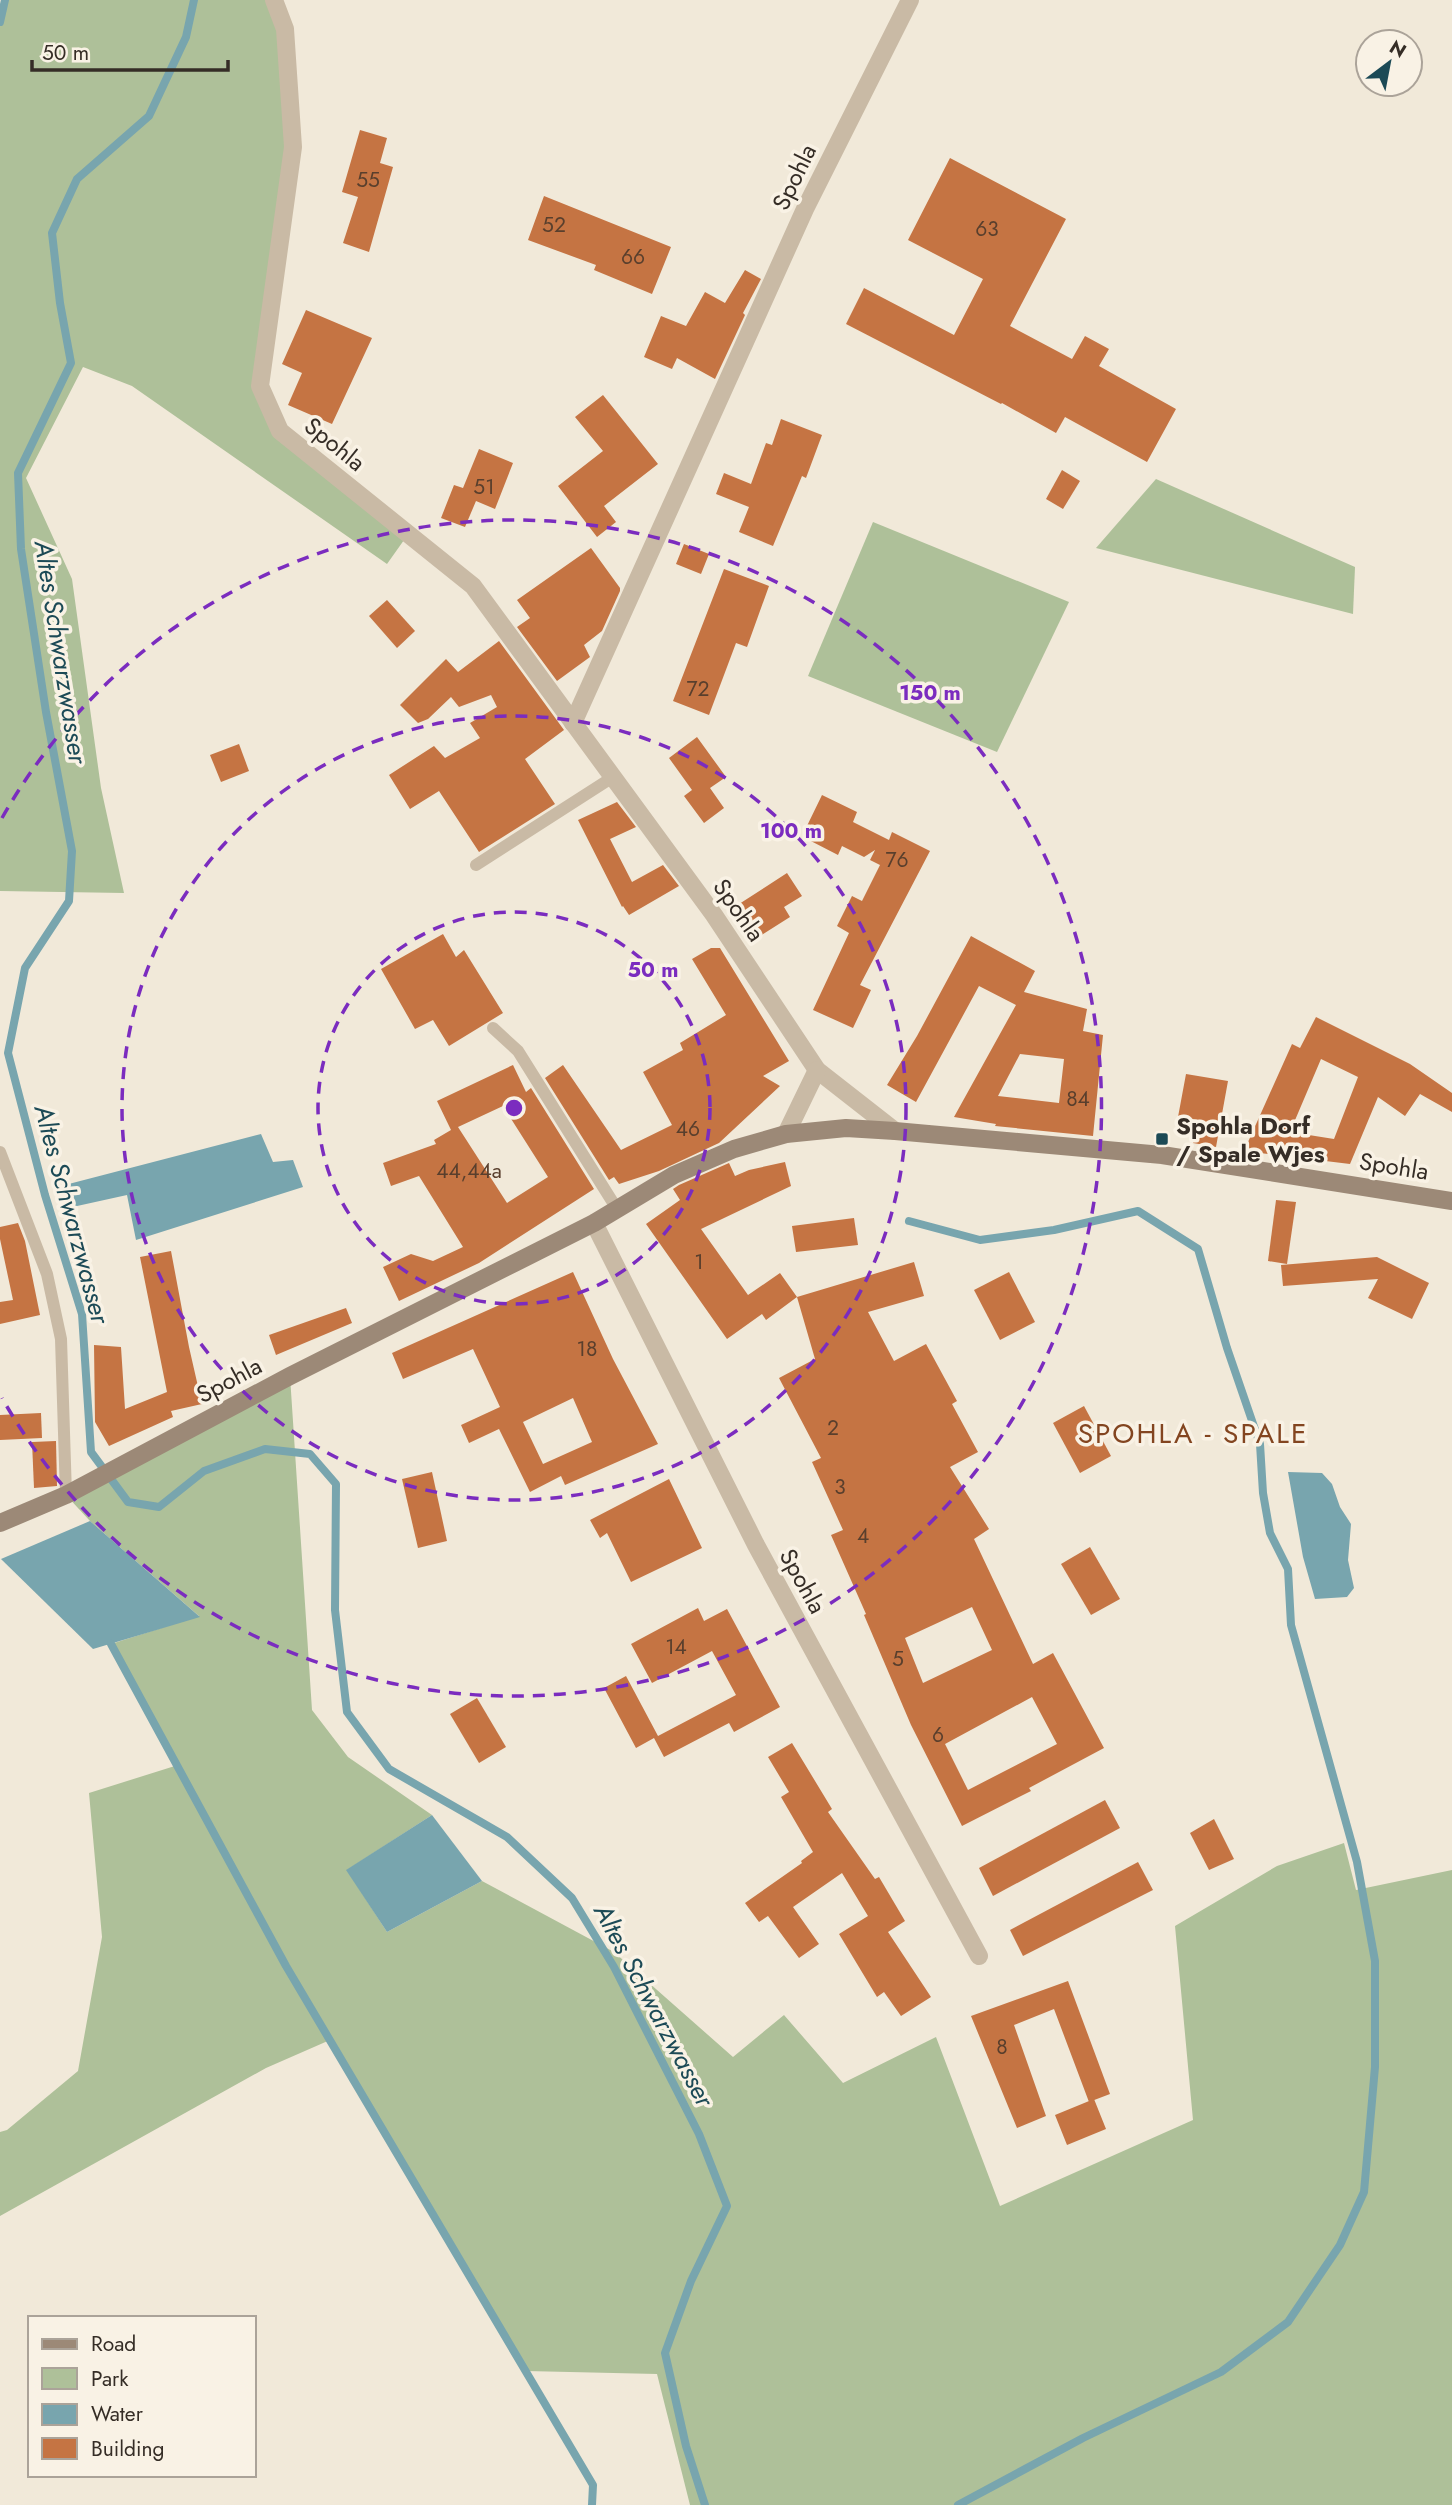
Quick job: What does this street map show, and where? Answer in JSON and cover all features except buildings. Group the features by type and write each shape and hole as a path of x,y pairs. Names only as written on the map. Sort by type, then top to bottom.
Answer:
{"street":[{"name":"Spohla","path":"274,0 285,29 293,147 260,386 280,431 473,586 714,915 817,1070 895,1131"},
{"name":"Spohla","path":"573,723 805,209 910,0"},
{"path":"786,1134 817,1070"},
{"name":"Spohla","path":"0,1523 86,1485 290,1376 594,1223 674,1175 734,1149 786,1134 846,1128 1162,1156 1452,1201"},
{"name":"Spohla","path":"594,1223 756,1545 979,1956"}],"lane":[{"path":"475,865 613,777"},
{"path":"493,1028 518,1051 617,1209"},
{"path":"0,1152 47,1274 61,1339 66,1495"}],"green space":[{"path":"5,0 274,0 293,147 260,386 280,431 409,533 387,564 132,386 83,367 26,478 72,579 101,788 124,893 0,891 0,22"},
{"path":"1156,479 1355,567 1353,614 1096,548"},
{"path":"873,522 1069,602 997,752 808,676"},
{"path":"290,1376 312,1710 348,1757 432,1815 347,1870 387,1932 482,1881 614,1952 733,2057 784,2015 843,2083 936,2037 1000,2206 1193,2120 1175,1926 1277,1866 1344,1843 1356,1890 1452,1870 1452,2505 690,2505 657,2374 526,2371 330,2040 266,2068 0,2216 0,2132 7,2130 78,2071 102,1937 89,1793 178,1765 111,1644 199,1616 90,1521 66,1495"}],"water":[{"path":"261,1134 273,1162 293,1160 303,1187 136,1240 127,1195 68,1208 61,1186"},
{"path":"1288,1472 1322,1473 1332,1484 1340,1507 1351,1524 1348,1560 1354,1588 1347,1597 1315,1599 1303,1557"},
{"path":"90,1521 200,1617 93,1649 1,1559"},
{"path":"432,1815 482,1881 387,1932 346,1870"}],"waterway":[{"path":"0,22 5,0"},
{"name":"Altes Schwarzwasser","path":"194,0 186,37 149,116 77,179 52,233 60,303 71,363 18,473 21,549 46,712 72,851 69,901 25,968 8,1053 45,1195 82,1314 91,1452 128,1502 159,1507 204,1471 265,1449 310,1454 336,1484 335,1610 347,1712 389,1769 507,1837 572,1898 614,1967 699,2134 727,2206 691,2281 665,2353 686,2446 705,2505"},
{"path":"909,1221 980,1240 1054,1230 1138,1211 1198,1249 1227,1348 1260,1444 1263,1493 1270,1533 1288,1569 1291,1625 1357,1862 1375,1961 1375,2067 1364,2192 1340,2245 1288,2322 1221,2372 1083,2438 958,2505"},
{"path":"111,1644 286,1966 593,2485 592,2505"}],"place":[{"name":"Spohla Dorf / Spale Wjes","path":"1162,1139"}],"district":[{"name":"SPOHLA - SPALE","path":"1193,1433"}]}
